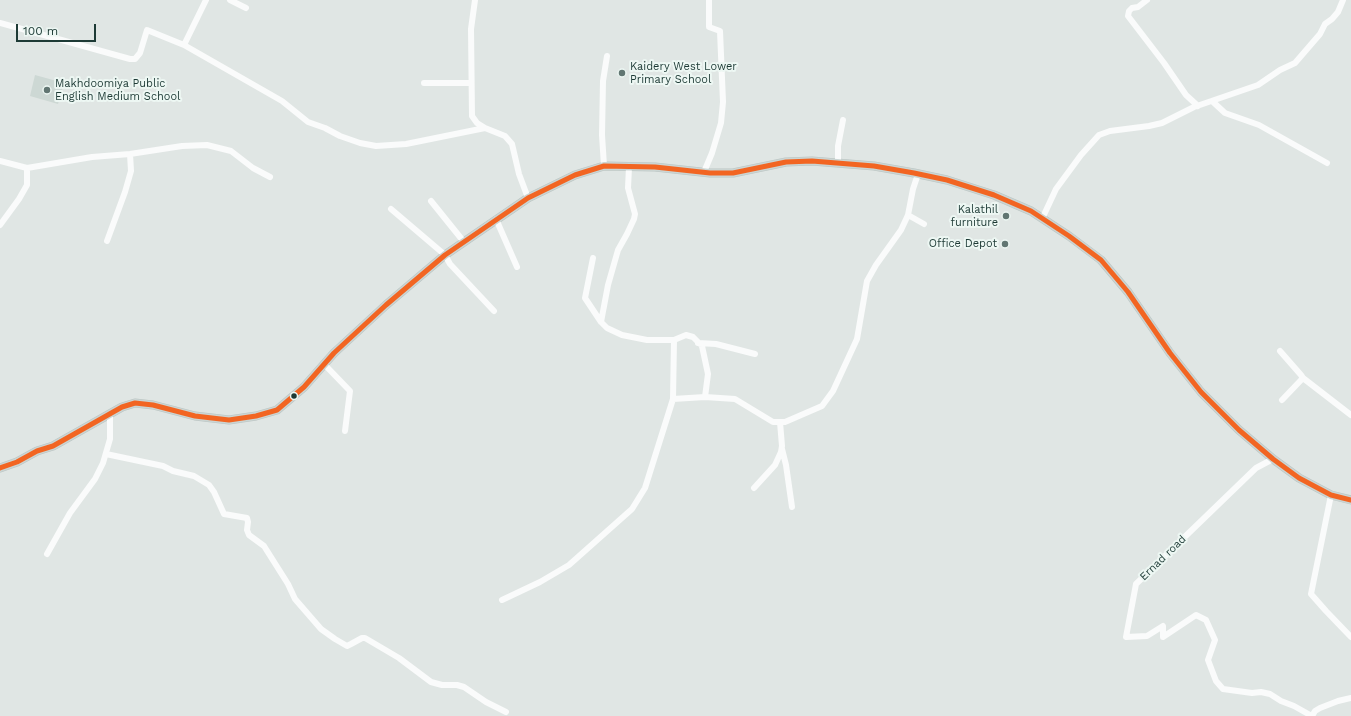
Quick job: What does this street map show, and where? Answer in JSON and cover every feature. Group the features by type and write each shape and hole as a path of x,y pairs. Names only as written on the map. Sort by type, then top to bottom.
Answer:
{"main road":[{"path":"0,468 17,462 37,451 53,446 122,408 135,403 153,405 195,416 229,420 256,416 276,410 304,387 324,364 386,305 446,255 528,198 575,175 604,166 655,167 704,172 733,173 786,162 812,161 874,166 947,180 994,194 1031,211 1069,236 1100,260 1128,292 1170,353 1202,392 1239,430 1273,459 1299,478 1331,495 1351,500"}],"street":[{"path":"184,45 206,0"},
{"path":"230,0 246,8"},
{"path":"475,0 471,29 470,84 472,116 476,123 505,136 512,144 519,174 528,198"},
{"path":"704,172 712,153 721,123 723,102 720,31 709,28 708,0"},
{"path":"1147,0 1132,8 1129,11 1128,16 1164,63 1186,95 1198,106"},
{"path":"1042,218 1056,189 1099,135 1110,131 1149,126 1162,122 1198,106 1258,85 1275,73 1295,63 1320,34 1325,24 1338,12 1343,0"},
{"path":"0,23 130,60 138,57 147,30 184,45 282,101 308,122 360,143 376,146 406,144 485,128"},
{"path":"604,166 602,136 603,81 606,56"},
{"path":"424,82 470,84"},
{"path":"1212,101 1225,113 1259,125 1327,163"},
{"path":"838,164 838,146 843,120"},
{"path":"0,161 27,168 92,157 130,154 182,146 207,145 231,151 253,168 270,177"},
{"path":"107,241 131,171 130,154"},
{"path":"601,322 608,285 618,250 634,219 628,188 629,167"},
{"path":"0,225 20,199 27,185 27,168"},
{"path":"673,399 705,397 735,400 773,422 785,422 822,406 833,391 857,339 867,281 876,265 901,230 908,215 913,189 918,174"},
{"path":"431,201 464,242"},
{"path":"391,209 446,255 450,264 494,311"},
{"path":"908,215 924,224"},
{"path":"496,219 517,267"},
{"path":"593,258 585,298 601,322 612,331 633,338 647,340 674,340 686,335 693,337 702,346 708,374 705,397"},
{"path":"502,600 540,582 569,565 632,509 645,488 673,399 674,340"},
{"path":"698,342 716,344 755,354"},
{"path":"1280,350 1302,378 1351,414"},
{"path":"324,364 350,391 345,431"},
{"path":"1282,400 1302,378"},
{"path":"47,554 70,513 95,479 106,454 110,439 110,415"},
{"path":"780,422 782,449 786,465 792,507"},
{"path":"754,488 775,465 782,449"},
{"path":"106,454 163,466 194,476 209,485 214,492 224,514 247,518 247,530 249,535 264,546 288,584 295,600 321,629 335,639 347,646 362,638 365,638 399,658 431,682 442,685 457,685 464,687 486,702 506,712"},
{"name":"Ernad road","path":"1273,459 1256,468 1136,584 1126,637 1147,636 1163,626 1164,636 1196,615 1206,620 1215,640 1208,660 1216,681 1223,689 1270,694 1312,716"},
{"path":"1331,495 1321,551 1311,594 1351,637"},
{"path":"1312,716 1320,708 1351,698"}],"shaded area":[{"name":"Makhdoomiya Public English Medium School","path":"35,75 64,83 58,104 30,96"}],"transit line":[{"path":"0,468 17,462 37,451 53,446 122,407 135,403 153,405 195,416 229,420 256,416 277,410 304,387 334,353 386,305 445,255 528,198 575,175 604,166 655,167 710,173 733,173 786,162 812,161 874,166 947,180 994,195 1031,211 1069,236 1101,260 1128,292 1170,353 1201,392 1239,430 1273,459 1299,478 1331,495 1351,500"}],"place":[{"name":"Kaidery West Lower Primary School","path":"622,73"},
{"name":"Makhdoomiya Public English Medium School","path":"47,90"},
{"name":"Kalathil furniture","path":"1006,216"},
{"name":"Office Depot","path":"1005,244"}]}
